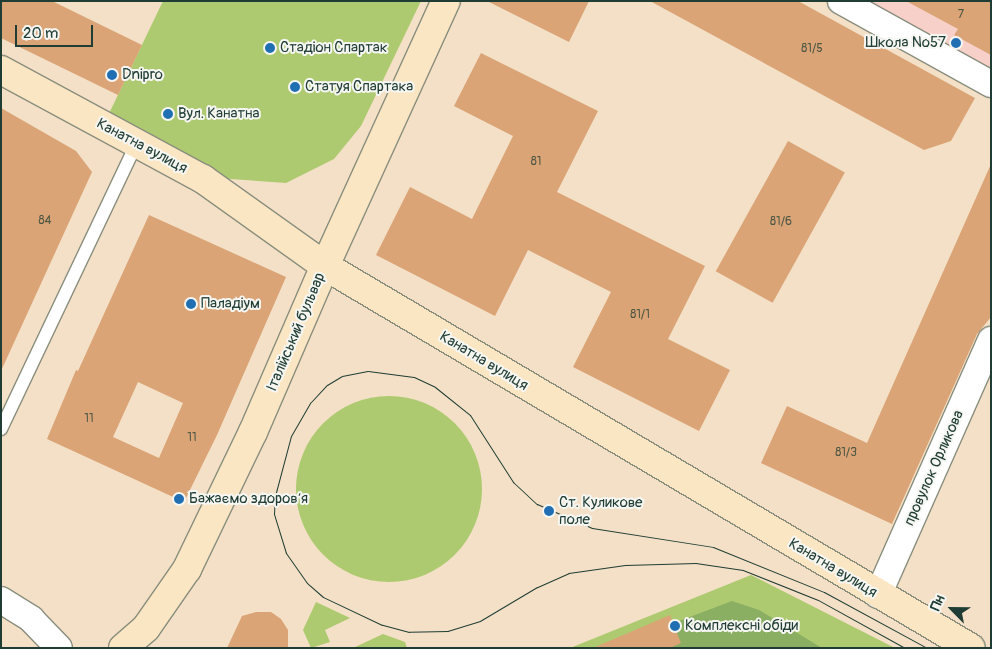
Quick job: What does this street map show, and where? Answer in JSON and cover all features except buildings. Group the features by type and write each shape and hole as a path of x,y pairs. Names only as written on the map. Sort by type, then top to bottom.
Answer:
{"main road":[{"name":"Італійський бульвар","path":"123,648 146,628 187,570 253,432 325,266 446,1"},
{"name":"Канатна вулиця","path":"1,70 203,178 325,266 878,595 971,648"}],"street":[{"path":"841,1 991,84"},
{"name":"провулок Орликова","path":"878,595 991,340"},
{"path":"1,600 31,619 58,648"}],"lane":[{"path":"1,429 137,143"}],"shaded area":[{"name":"Школа №57","path":"855,1 991,1 991,82"}],"green space":[{"name":"Стадіон Спартак","path":"163,1 421,1 361,126 334,159 286,183 202,177 104,124"},
{"path":"389,396 407,398 424,403 441,412 455,423 466,437 475,454 480,471 482,489 480,507 475,524 466,541 455,555 441,566 424,575 407,580 389,582 371,580 354,575 337,566 323,555 312,541 303,524 298,507 296,489 298,471 303,454 312,437 323,423 337,412 354,403 371,398"},
{"path":"751,575 895,648 570,648"},
{"path":"732,601 759,610 822,648 608,648"},
{"path":"316,602 350,618 325,630 330,642 311,648 303,630"},
{"path":"383,634 405,642 407,648 353,648"}],"tram line":[{"path":"905,648 818,600 743,570 696,563 625,565 569,573 537,587 480,621 448,631 409,632 382,625 323,597 307,583 286,553 274,514 275,496 291,436 311,402 327,385 342,376 368,371 414,377 435,387 470,415 513,482 537,504 592,528 713,547 824,592 927,648"}],"place":[{"name":"Школа №57","path":"956,43"},
{"name":"Стадіон Спартак","path":"270,48"},
{"name":"Dnipro","path":"112,75"},
{"name":"Статуя Спартака","path":"295,87"},
{"name":"Вул. Канатна","path":"168,114"},
{"name":"Паладіум","path":"191,304"},
{"name":"Бажаємо здоровʼя","path":"179,499"},
{"name":"Ст. Куликове поле","path":"549,511"},
{"name":"Комплексні обіди","path":"675,626"}]}
